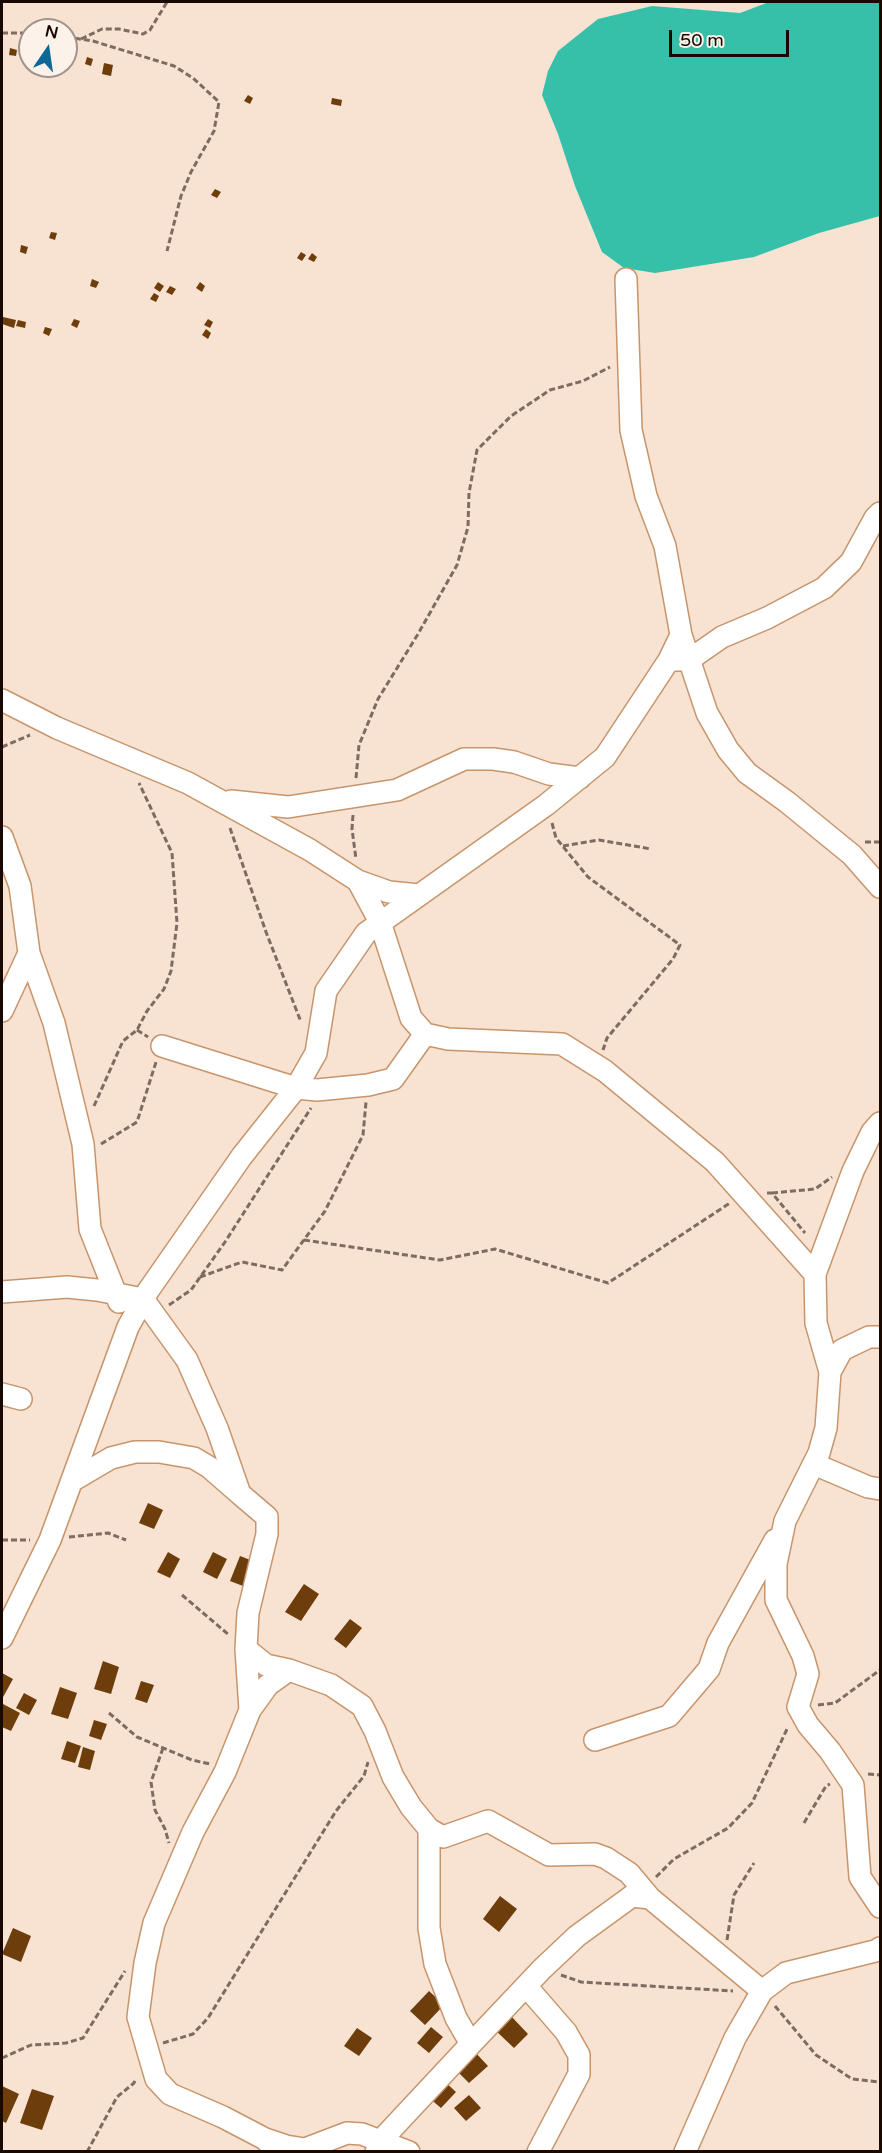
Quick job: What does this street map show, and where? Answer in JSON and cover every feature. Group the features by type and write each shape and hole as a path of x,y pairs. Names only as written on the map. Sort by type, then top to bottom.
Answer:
{"street":[{"path":"626,279 631,430 646,495 664,546 681,635 679,660 707,713 734,757 747,773 852,855 880,887"},
{"path":"2,1638 50,1540 128,1327 149,1307 242,1156 306,1089 316,1053 326,991 366,933 546,806 605,757 679,660 824,588 852,562 875,518 880,513"},
{"path":"2,700 52,726 188,783 310,850 358,882 390,892 419,895"},
{"path":"221,800 288,807 354,798 397,790 464,759 514,762 549,774 580,778"},
{"path":"2,837 20,886 29,953 54,1023 82,1145 90,1228 128,1327"},
{"path":"358,882 380,922 411,1018 425,1035 447,1040 562,1044 598,1067 715,1161 800,1260 815,1274"},
{"path":"2,1011 29,953"},
{"path":"162,1046 306,1089 368,1085 393,1079 425,1035"},
{"path":"595,1740 669,1716 709,1669 718,1643 814,1464 826,1428 830,1372 816,1323 815,1274 853,1171 872,1132 880,1123"},
{"path":"2,1288 67,1287 116,1293 149,1307 188,1360 217,1428 240,1494"},
{"path":"830,1372 842,1350 869,1337 880,1337"},
{"path":"72,1481 111,1458 135,1452 159,1452 194,1458 209,1467 267,1516 267,1534 248,1613 246,1649 250,1710"},
{"path":"814,1464 868,1487 880,1489"},
{"path":"785,1521 776,1564 776,1600 808,1674 798,1707 808,1725 830,1751 853,1785 860,1877 880,1907"},
{"path":"246,1649 266,1665 289,1670 331,1685 362,1706 375,1731 393,1778 411,1807 429,1829 443,1837 488,1821 549,1855 595,1854 606,1858 629,1873 646,1894 762,1991"},
{"path":"289,1670 268,1685 250,1710 228,1764 193,1832 154,1923 145,1963 138,2017 156,2079 170,2094 223,2117 271,2145 305,2149 346,2133 362,2134 379,2146 410,2151"},
{"path":"429,1829 429,1928 435,1964 456,2018 471,2044"},
{"path":"379,2146 432,2083 542,1969 577,1936 632,1896 646,1894"},
{"path":"686,2151 735,2038 762,1991 786,1973 880,1948"},
{"path":"526,1986 566,2032 579,2055 579,2074 538,2151"}],"path":[{"path":"79,39 102,29 119,29 143,34 150,30 167,2"},
{"path":"2,33 18,33"},
{"path":"79,39 93,41 174,66 193,78 219,102 214,131 191,172 181,196 167,252"},
{"path":"358,882 352,829 359,745 378,699 457,565 468,527 469,493 477,450 511,416 550,390 583,381 628,358"},
{"path":"2,747 52,726"},
{"path":"82,1145 123,1041 137,1030 147,1011 164,989 171,971 177,923 172,853 153,809 126,757"},
{"path":"221,800 266,932 302,1026"},
{"path":"546,806 556,838 588,877 680,945 673,959 607,1038 598,1067"},
{"path":"563,846 599,840 651,849"},
{"path":"82,1145 137,1122 162,1046 137,1030"},
{"path":"200,1277 242,1262 282,1269 326,1211 363,1135 368,1085"},
{"path":"149,1307 191,1290 310,1112 306,1089"},
{"path":"772,1193 815,1189 832,1176"},
{"path":"304,1240 440,1260 495,1249 608,1283 745,1194"},
{"path":"182,1595 246,1649"},
{"path":"646,1894 674,1859 728,1828 752,1803 798,1707 835,1703 880,1670"},
{"path":"109,1713 137,1737 201,1762 228,1764"},
{"path":"164,1748 151,1782 155,1810 165,1829 177,1871"},
{"path":"147,2048 193,2034 208,2018 336,1811 364,1776 370,1759"},
{"path":"726,1963 734,1895 754,1863"},
{"path":"2,2058 31,2045 66,2043 83,2038 130,1962"},
{"path":"542,1969 581,1982 762,1991 816,2055 852,2079 880,2082"},
{"path":"87,2151 117,2097 134,2083 137,2077"}],"water":[{"path":"769,2 880,2 880,216 819,233 754,257 655,273 624,268 602,252 542,95 548,71 558,51 598,19 652,6 740,13"}],"building":[{"path":"10,48 17,50 16,56 9,55"},
{"path":"87,57 93,59 91,66 85,64"},
{"path":"104,63 113,65 111,76 102,74"},
{"path":"248,95 253,98 250,104 244,101"},
{"path":"332,98 342,100 341,106 331,104"},
{"path":"215,189 221,192 217,198 211,195"},
{"path":"51,232 57,233 55,240 49,238"},
{"path":"21,245 28,247 26,254 20,252"},
{"path":"301,252 306,255 302,261 297,258"},
{"path":"312,253 317,257 314,262 308,259"},
{"path":"92,279 99,282 96,288 90,286"},
{"path":"158,282 164,286 160,292 154,288"},
{"path":"200,282 205,286 202,292 196,288"},
{"path":"170,286 176,289 172,295 166,292"},
{"path":"154,293 159,296 156,302 150,299"},
{"path":"3,317 16,320 14,328 2,324"},
{"path":"74,319 80,321 77,328 71,325"},
{"path":"208,319 213,322 210,328 204,325"},
{"path":"18,320 26,322 25,328 16,326"},
{"path":"45,327 52,329 49,336 43,333"},
{"path":"206,329 211,333 208,339 202,335"},
{"path":"148,1503 163,1510 154,1529 139,1523"},
{"path":"168,1552 180,1559 170,1578 157,1572"},
{"path":"213,1552 227,1559 217,1579 203,1572"},
{"path":"240,1556 253,1561 243,1586 230,1581"},
{"path":"304,1584 319,1594 301,1621 285,1612"},
{"path":"350,1619 362,1628 346,1648 334,1639"},
{"path":"103,1661 119,1667 111,1694 94,1689"},
{"path":"2,1673 13,1679 2,1699"},
{"path":"141,1681 154,1685 147,1703 135,1699"},
{"path":"60,1687 77,1693 68,1719 51,1714"},
{"path":"24,1693 37,1700 29,1715 16,1708"},
{"path":"3,1704 20,1713 11,1731 2,1727"},
{"path":"94,1720 107,1724 101,1740 89,1736"},
{"path":"67,1741 81,1746 75,1763 61,1759"},
{"path":"83,1747 95,1751 90,1770 78,1767"},
{"path":"500,1896 517,1909 499,1932 483,1919"},
{"path":"13,1928 31,1936 21,1962 2,1954"},
{"path":"429,1991 444,2005 425,2025 410,2011"},
{"path":"510,2015 528,2034 514,2048 495,2030"},
{"path":"431,2027 443,2037 429,2053 417,2043"},
{"path":"357,2028 372,2038 359,2056 344,2046"},
{"path":"474,2051 488,2066 469,2083 455,2069"},
{"path":"443,2080 456,2092 441,2108 428,2097"},
{"path":"2,2086 19,2094 6,2123 2,2121"},
{"path":"32,2089 54,2096 42,2130 20,2123"},
{"path":"469,2095 481,2108 466,2121 454,2108"}]}
